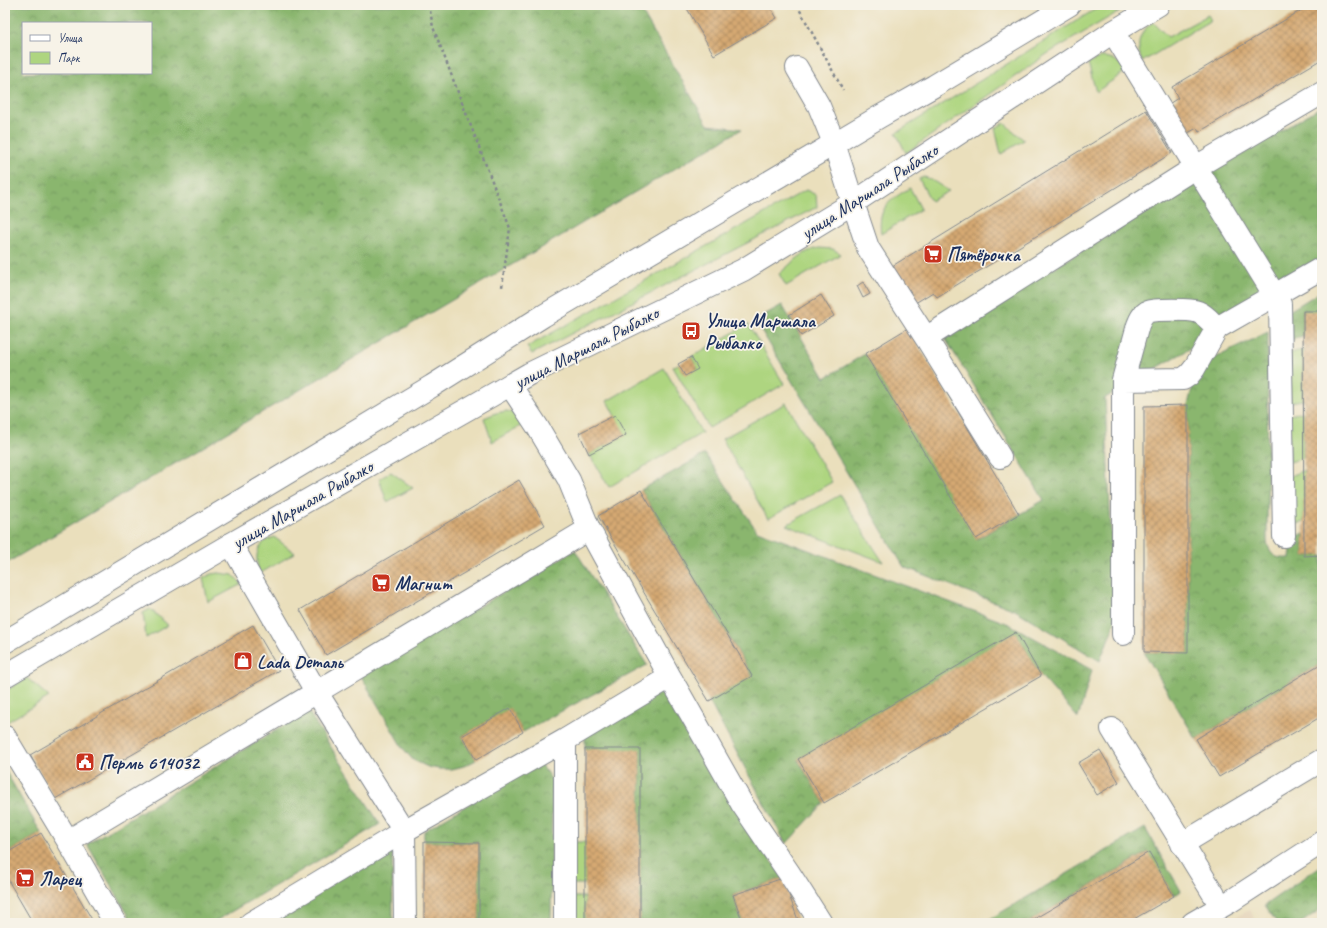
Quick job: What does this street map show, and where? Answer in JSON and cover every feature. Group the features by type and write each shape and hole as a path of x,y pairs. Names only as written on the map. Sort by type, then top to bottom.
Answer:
{"main road":[{"name":"улица Маршала Рыбалко","path":"5,642 432,386 543,316 1069,5"},
{"name":"улица Маршала Рыбалко","path":"5,676 231,544 529,374 743,270 853,203 1113,32 1158,5"},
{"path":"1113,32 1280,304 1284,536"},
{"path":"797,68 819,106 834,143 868,248 1000,457"},
{"path":"926,338 1196,167 1322,94"},
{"path":"1123,380 1183,379 1194,369 1217,328 1322,268"},
{"path":"1123,634 1123,380 1138,325 1142,317 1148,312 1185,310 1197,312 1206,316 1217,328"},
{"path":"510,385 537,426 569,480 589,529 742,804 821,923"},
{"path":"68,841 589,529"},
{"path":"231,544 317,693 404,831 405,923"},
{"path":"251,923 404,831 565,740 670,677"},
{"path":"1112,729 1221,906"},
{"path":"5,737 68,841 115,923"},
{"path":"564,923 565,740"},
{"path":"1182,844 1322,760"},
{"path":"1193,923 1322,842"}],"path":[{"path":"429,5 433,27 510,228 502,286"},
{"path":"798,5 843,90"}],"shaded area":[{"path":"1249,910 1258,923 1225,923"}],"green space":[{"path":"5,5 638,5 708,125 742,129 5,564"},
{"path":"1102,5 1130,5 1047,54 906,153 896,133"},
{"path":"1208,15 1211,20 1142,62 1139,50 1141,35 1153,22 1168,37"},
{"path":"1101,57 1116,61 1126,71 1096,92 1088,63"},
{"path":"1322,106 1322,272 1105,398 1115,622 1100,661 1015,610 904,567 755,320 782,305 825,378 865,354 977,539 1044,500 943,335"},
{"path":"1004,123 1024,140 1001,154 995,128"},
{"path":"924,177 949,191 931,201 919,179"},
{"path":"910,188 921,209 881,234 881,217 886,205 896,196"},
{"path":"806,190 816,195 817,207 532,354 527,347"},
{"path":"819,248 833,249 841,254 786,286 779,274 802,254"},
{"path":"1322,291 1322,311 1303,312 1303,337 1290,340 1289,311"},
{"path":"748,324 784,384 709,428 673,367 678,364 698,369 691,357"},
{"path":"1268,332 1267,541 1274,556 1280,558 1290,558 1292,537 1304,534 1304,556 1322,555 1322,663 1196,739 1144,652 1188,652 1188,405 1193,384 1203,364"},
{"path":"1303,350 1303,400 1290,402 1289,353"},
{"path":"664,368 702,433 609,487 589,454 625,435 607,401"},
{"path":"786,403 832,482 768,519 722,439"},
{"path":"507,411 517,414 524,424 492,442 484,418 496,413"},
{"path":"1303,412 1303,458 1290,462 1289,415"},
{"path":"705,454 757,531 1009,624 1092,670 1078,718 1041,676 1016,633 798,760 824,803 786,844 709,701 752,675 641,490"},
{"path":"1304,470 1304,522 1291,526 1290,476"},
{"path":"391,472 413,488 387,502 379,479"},
{"path":"840,495 883,562 786,525"},
{"path":"274,537 295,553 259,574 257,558 258,550 264,542"},
{"path":"575,550 647,665 523,732 510,709 462,736 476,760 464,766 452,769 439,769 428,767 413,760 402,747 361,676"},
{"path":"219,573 233,575 242,584 208,602 203,578"},
{"path":"150,609 168,625 146,638 143,613"},
{"path":"27,678 49,697 7,722 5,719 5,691"},
{"path":"660,692 783,878 733,895 743,923 640,923 640,750 585,749 585,736"},
{"path":"308,711 380,824 212,923 133,923 87,844"},
{"path":"539,762 552,780 551,923 479,923 479,843 424,842 424,831"},
{"path":"5,770 41,833 5,854"},
{"path":"1145,828 1181,891 1174,896 1148,852 1027,923 983,923"},
{"path":"571,842 585,842 585,884 572,884"},
{"path":"392,846 393,923 264,923"},
{"path":"1322,865 1322,908 1301,923 1277,923 1265,905"},
{"path":"571,897 585,897 585,923 571,923"}],"building":[{"path":"685,5 769,5 777,18 714,55"},
{"path":"1310,5 1322,5 1322,59 1199,132 1197,128 1179,138 1161,109 1178,98 1172,87"},
{"path":"1146,110 1172,153 937,297 933,292 912,305 889,268"},
{"path":"863,282 870,294 863,298 857,286"},
{"path":"821,295 834,316 801,336 789,315"},
{"path":"1303,311 1322,311 1322,555 1304,556"},
{"path":"908,328 1019,514 976,539 865,354"},
{"path":"691,357 698,369 685,376 678,364"},
{"path":"1188,405 1188,653 1144,652 1144,406"},
{"path":"615,415 626,435 589,454 579,433"},
{"path":"519,480 545,525 326,655 300,610"},
{"path":"641,490 752,676 709,701 598,516"},
{"path":"253,625 279,670 55,799 30,755"},
{"path":"1016,632 1041,676 824,803 798,759"},
{"path":"1322,663 1322,716 1219,777 1196,739"},
{"path":"510,708 523,732 476,760 462,736"},
{"path":"585,749 640,749 640,923 585,923"},
{"path":"1100,750 1119,782 1097,795 1078,763"},
{"path":"41,833 94,923 33,923 5,875 5,854"},
{"path":"424,842 479,843 479,923 424,923"},
{"path":"1149,852 1174,896 1127,923 1027,923"},
{"path":"783,878 799,923 743,923 733,895"}],"place":[{"name":"Пятёрочка","path":"933,254"},
{"name":"Улица Маршала Рыбалко","path":"691,331"},
{"name":"Магнит","path":"381,583"},
{"name":"Lada Dеталь","path":"243,661"},
{"name":"Пермь 614032","path":"85,762"},
{"name":"Ларец","path":"25,878"}]}
